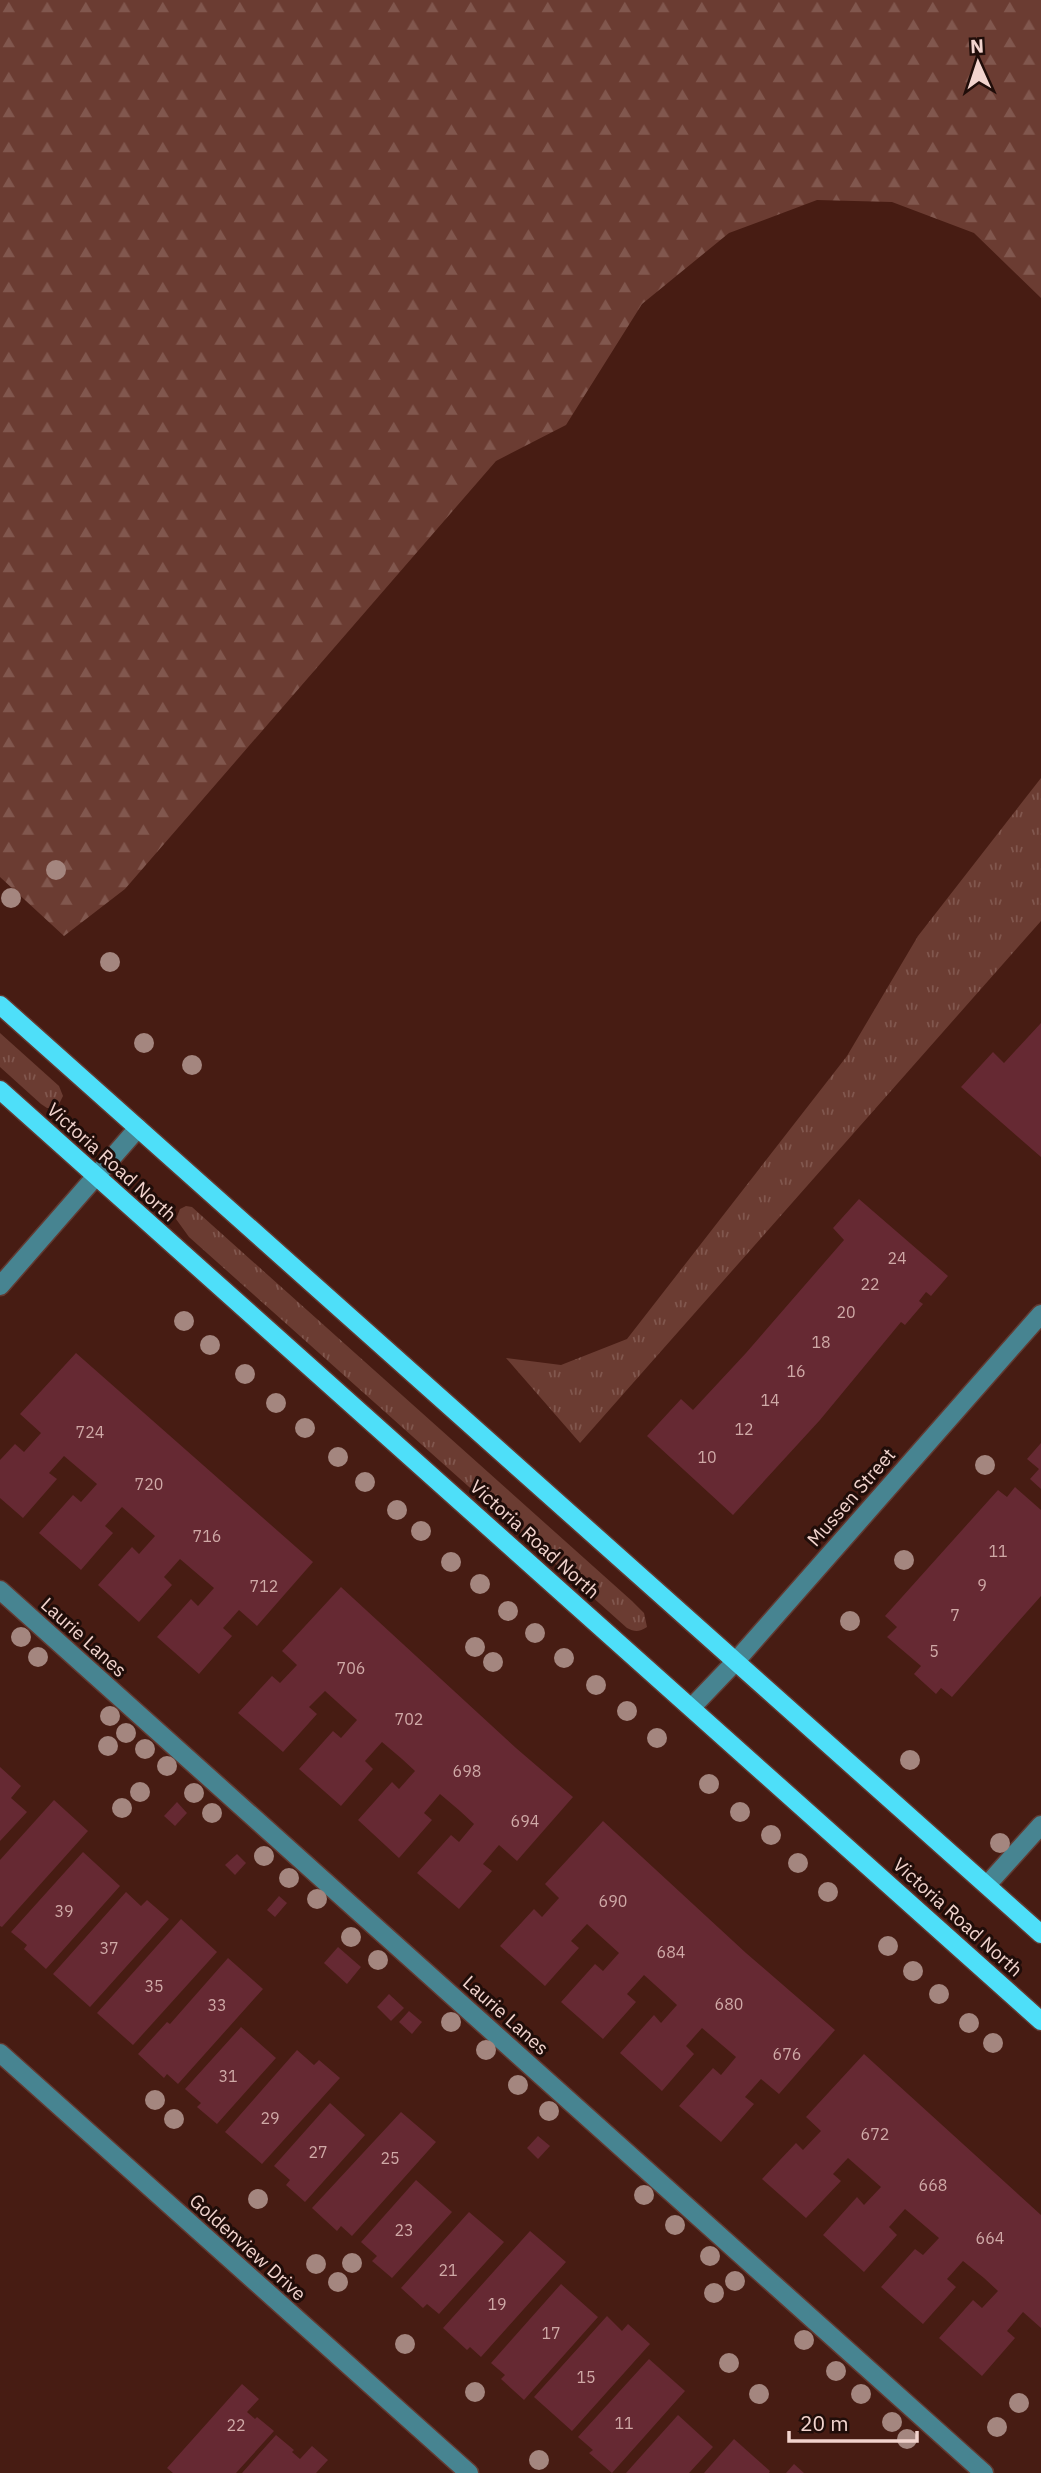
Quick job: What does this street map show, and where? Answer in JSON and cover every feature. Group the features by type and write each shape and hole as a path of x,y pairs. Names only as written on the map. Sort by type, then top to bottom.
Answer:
{"main road":[{"path":"0,1005 1041,1934"},
{"name":"Victoria Road North","path":"0,1090 1041,2021"}],"street":[{"path":"0,1286 138,1128"},
{"name":"Mussen Street","path":"692,1707 736,1661 1041,1314"},
{"name":"Laurie Lanes","path":"0,1590 984,2473"},
{"path":"987,1885 1041,1825"},
{"name":"Goldenview Drive","path":"0,2053 469,2473"}],"green space":[{"path":"0,0 1041,0 1041,298 974,233 892,202 817,200 729,233 642,304 566,425 496,461 125,889 64,936 0,877"},
{"path":"1041,778 1041,921 580,1443 506,1358 561,1365 627,1339 847,1056 918,936"},
{"path":"0,1033 59,1086 63,1096 57,1108 47,1108 41,1104 0,1067"},
{"path":"192,1207 632,1601 644,1613 647,1627 637,1631 627,1628 189,1237 176,1219 180,1209"}],"building":[{"path":"1041,1023 1041,1157 961,1087 993,1052 1004,1063"},
{"path":"859,1199 948,1276 931,1296 926,1292 919,1301 923,1304 905,1325 901,1322 820,1420 733,1515 647,1436 681,1399 693,1410 746,1353 844,1240 833,1228"},
{"path":"76,1353 313,1562 257,1626 239,1610 223,1628 232,1636 199,1674 157,1637 191,1599 198,1606 214,1588 180,1559 164,1577 172,1585 139,1622 98,1585 132,1547 139,1554 155,1536 122,1507 105,1526 113,1533 81,1570 39,1533 73,1495 81,1502 97,1484 64,1456 49,1473 57,1479 23,1518 0,1498 0,1460 15,1444 24,1452 41,1433 20,1414"},
{"path":"1041,1443 1041,1489 1030,1479 1039,1469 1027,1459"},
{"path":"1015,1487 1041,1510 1041,1596 952,1697 941,1688 936,1694 914,1674 921,1666 887,1637 897,1627 885,1616 998,1490 1007,1497"},
{"path":"341,1587 573,1797 517,1861 499,1845 483,1864 492,1871 459,1909 417,1873 451,1835 459,1842 474,1824 460,1811 440,1794 424,1813 432,1820 399,1858 358,1820 392,1782 399,1789 415,1771 402,1759 382,1742 365,1761 373,1769 341,1806 299,1769 333,1731 341,1738 357,1720 325,1691 309,1707 317,1714 283,1752 238,1713 272,1676 280,1683 297,1665 282,1651"},
{"path":"0,1767 21,1786 11,1798 27,1812 0,1841"},
{"path":"54,1800 88,1831 2,1927 0,1860"},
{"path":"177,1802 187,1813 175,1826 164,1816"},
{"path":"603,1821 746,1953 835,2030 779,2094 761,2079 745,2097 754,2104 721,2142 679,2106 713,2068 721,2075 736,2057 702,2028 686,2046 694,2054 662,2091 620,2053 654,2015 661,2023 677,2005 644,1975 627,1994 636,2002 603,2039 561,2002 595,1964 603,1971 619,1953 587,1924 571,1941 579,1948 545,1986 500,1946 534,1909 542,1917 559,1898 545,1884"},
{"path":"83,1852 120,1886 46,1969 24,1949 27,1945 11,1932"},
{"path":"237,1854 246,1863 235,1875 225,1865"},
{"path":"126,1892 141,1906 147,1900 169,1919 90,2007 53,1974"},
{"path":"279,1896 287,1903 275,1917 267,1910"},
{"path":"181,1919 217,1952 133,2045 97,2013"},
{"path":"338,1947 361,1967 347,1984 324,1963"},
{"path":"228,1958 263,1989 178,2084 167,2074 164,2078 138,2054 167,2022 170,2024"},
{"path":"389,1994 404,2008 391,2021 377,2007"},
{"path":"409,2011 422,2022 412,2034 399,2022"},
{"path":"241,2027 276,2058 217,2124 197,2107 201,2103 185,2089"},
{"path":"297,2050 314,2065 319,2060 340,2078 262,2164 225,2132"},
{"path":"864,2054 1041,2215 1041,2328 1023,2312 1007,2331 1015,2338 982,2376 939,2338 973,2300 982,2308 998,2291 984,2278 963,2261 947,2279 956,2287 923,2324 881,2287 915,2249 923,2255 939,2238 905,2209 889,2227 897,2235 864,2272 823,2235 857,2197 864,2205 881,2187 848,2158 833,2174 841,2181 806,2218 762,2179 796,2143 803,2150 821,2131 806,2117"},
{"path":"330,2103 365,2135 305,2202 286,2185 290,2180 274,2166"},
{"path":"401,2112 436,2142 352,2236 341,2226 337,2231 312,2208"},
{"path":"538,2136 550,2146 538,2159 527,2148"},
{"path":"416,2180 452,2212 392,2278 372,2261 377,2256 361,2242"},
{"path":"469,2212 504,2242 439,2314 427,2304 423,2308 401,2288"},
{"path":"530,2231 566,2262 481,2357 470,2347 467,2350 443,2328"},
{"path":"561,2284 598,2317 524,2400 501,2379 505,2375 491,2363"},
{"path":"607,2316 622,2331 628,2324 650,2344 572,2431 534,2397"},
{"path":"649,2359 685,2391 612,2473 589,2453 593,2450 578,2437"},
{"path":"242,2384 259,2399 247,2412 274,2431 236,2473 173,2473 167,2468"},
{"path":"678,2415 713,2447 689,2473 626,2473"},
{"path":"276,2435 294,2450 292,2452 300,2459 312,2446 328,2460 316,2473 242,2473"},
{"path":"734,2439 770,2471 769,2473 704,2473"},
{"path":"794,2464 804,2473 786,2473"}]}
